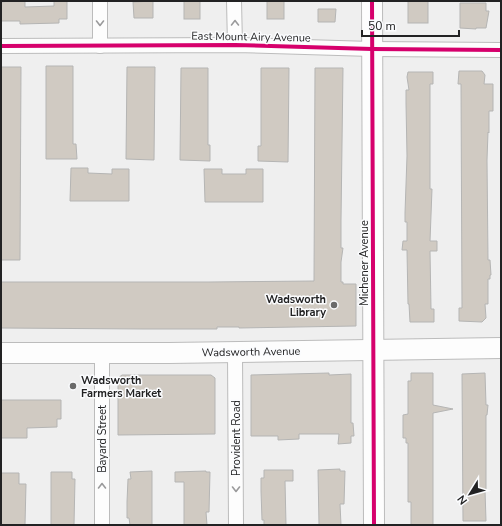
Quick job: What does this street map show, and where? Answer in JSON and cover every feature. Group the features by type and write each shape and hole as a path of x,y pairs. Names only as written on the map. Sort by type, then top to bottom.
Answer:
{"street":[{"path":"100,1 100,46"},
{"path":"234,1 235,45"},
{"name":"Michener Avenue","path":"372,1 374,525"},
{"name":"East Mount Airy Avenue","path":"1,46 235,45 372,49 501,50"},
{"name":"Wadsworth Avenue","path":"1,353 102,354 501,348"},
{"name":"Provident Road","path":"235,352 236,525"},
{"name":"Bayard Street","path":"102,354 102,525"}],"building":[{"path":"25,1 25,7 54,6 54,1 67,1 67,19 59,19 59,23 20,24 20,21 1,21 1,2"},
{"path":"153,1 153,18 134,18 133,2"},
{"path":"184,1 200,1 200,19 184,19"},
{"path":"267,1 284,1 284,19 267,19"},
{"path":"408,1 428,1 428,23 408,23"},
{"path":"460,3 486,3 486,11 489,11 486,28 460,28"},
{"path":"318,9 336,9 335,22 318,22"},
{"path":"46,66 73,66 73,144 76,144 77,159 46,159"},
{"path":"1,67 21,67 20,260 1,260"},
{"path":"127,67 155,67 154,160 126,159"},
{"path":"181,68 208,68 208,145 210,145 210,161 180,160"},
{"path":"261,68 289,68 288,162 258,161 258,146 261,146"},
{"path":"315,68 343,68 341,248 343,248 341,282 343,282 343,284 356,284 356,326 217,327 217,329 1,328 1,282 314,281"},
{"path":"459,71 482,71 485,75 484,84 493,84 493,111 489,111 487,160 488,260 490,260 491,275 490,279 488,279 488,304 485,304 486,318 482,322 459,321 459,308 462,308 461,84 458,84"},
{"path":"408,72 433,72 433,84 430,84 430,189 432,189 430,241 437,241 437,251 430,251 431,309 434,309 434,322 410,322 408,304 407,250 402,250 403,241 407,241 407,222 405,222 405,213 407,156 406,90 409,90 407,77"},
{"path":"71,168 88,168 88,173 112,174 112,169 129,169 129,201 70,201"},
{"path":"204,169 222,169 222,174 246,174 246,169 263,169 263,202 205,202"},
{"path":"329,373 329,375 351,374 351,423 353,423 354,436 351,436 351,443 338,444 339,434 299,434 299,439 278,440 278,436 251,436 251,375"},
{"path":"411,373 433,373 433,405 453,409 433,413 433,525 411,525 411,502 408,502 408,443 406,443 406,438 403,438 403,415 408,414 408,381 411,381"},
{"path":"485,373 486,405 488,405 486,415 486,521 463,521 462,374"},
{"path":"122,375 211,375 215,378 215,434 118,435 118,378"},
{"path":"1,400 61,400 61,419 57,419 57,427 27,428 27,438 1,438"},
{"path":"340,469 340,471 345,471 344,504 340,504 341,525 319,525 318,470"},
{"path":"264,470 293,470 293,481 285,481 286,525 264,525 264,520 262,520 261,478 264,478"},
{"path":"152,471 152,525 130,525 129,518 127,518 127,502 128,479 131,479 130,472"},
{"path":"51,472 72,472 72,479 75,479 74,525 51,525"},
{"path":"175,472 210,472 209,512 206,512 207,525 184,525 184,482 175,482"},
{"path":"1,473 19,473 19,484 26,484 25,525 1,525"}],"cycle path":[{"path":"372,1 374,525"},
{"path":"1,46 235,45 372,49 501,50"}],"place":[{"name":"Wadsworth Library","path":"334,305"},
{"name":"Wadsworth Farmers Market","path":"73,386"}]}
